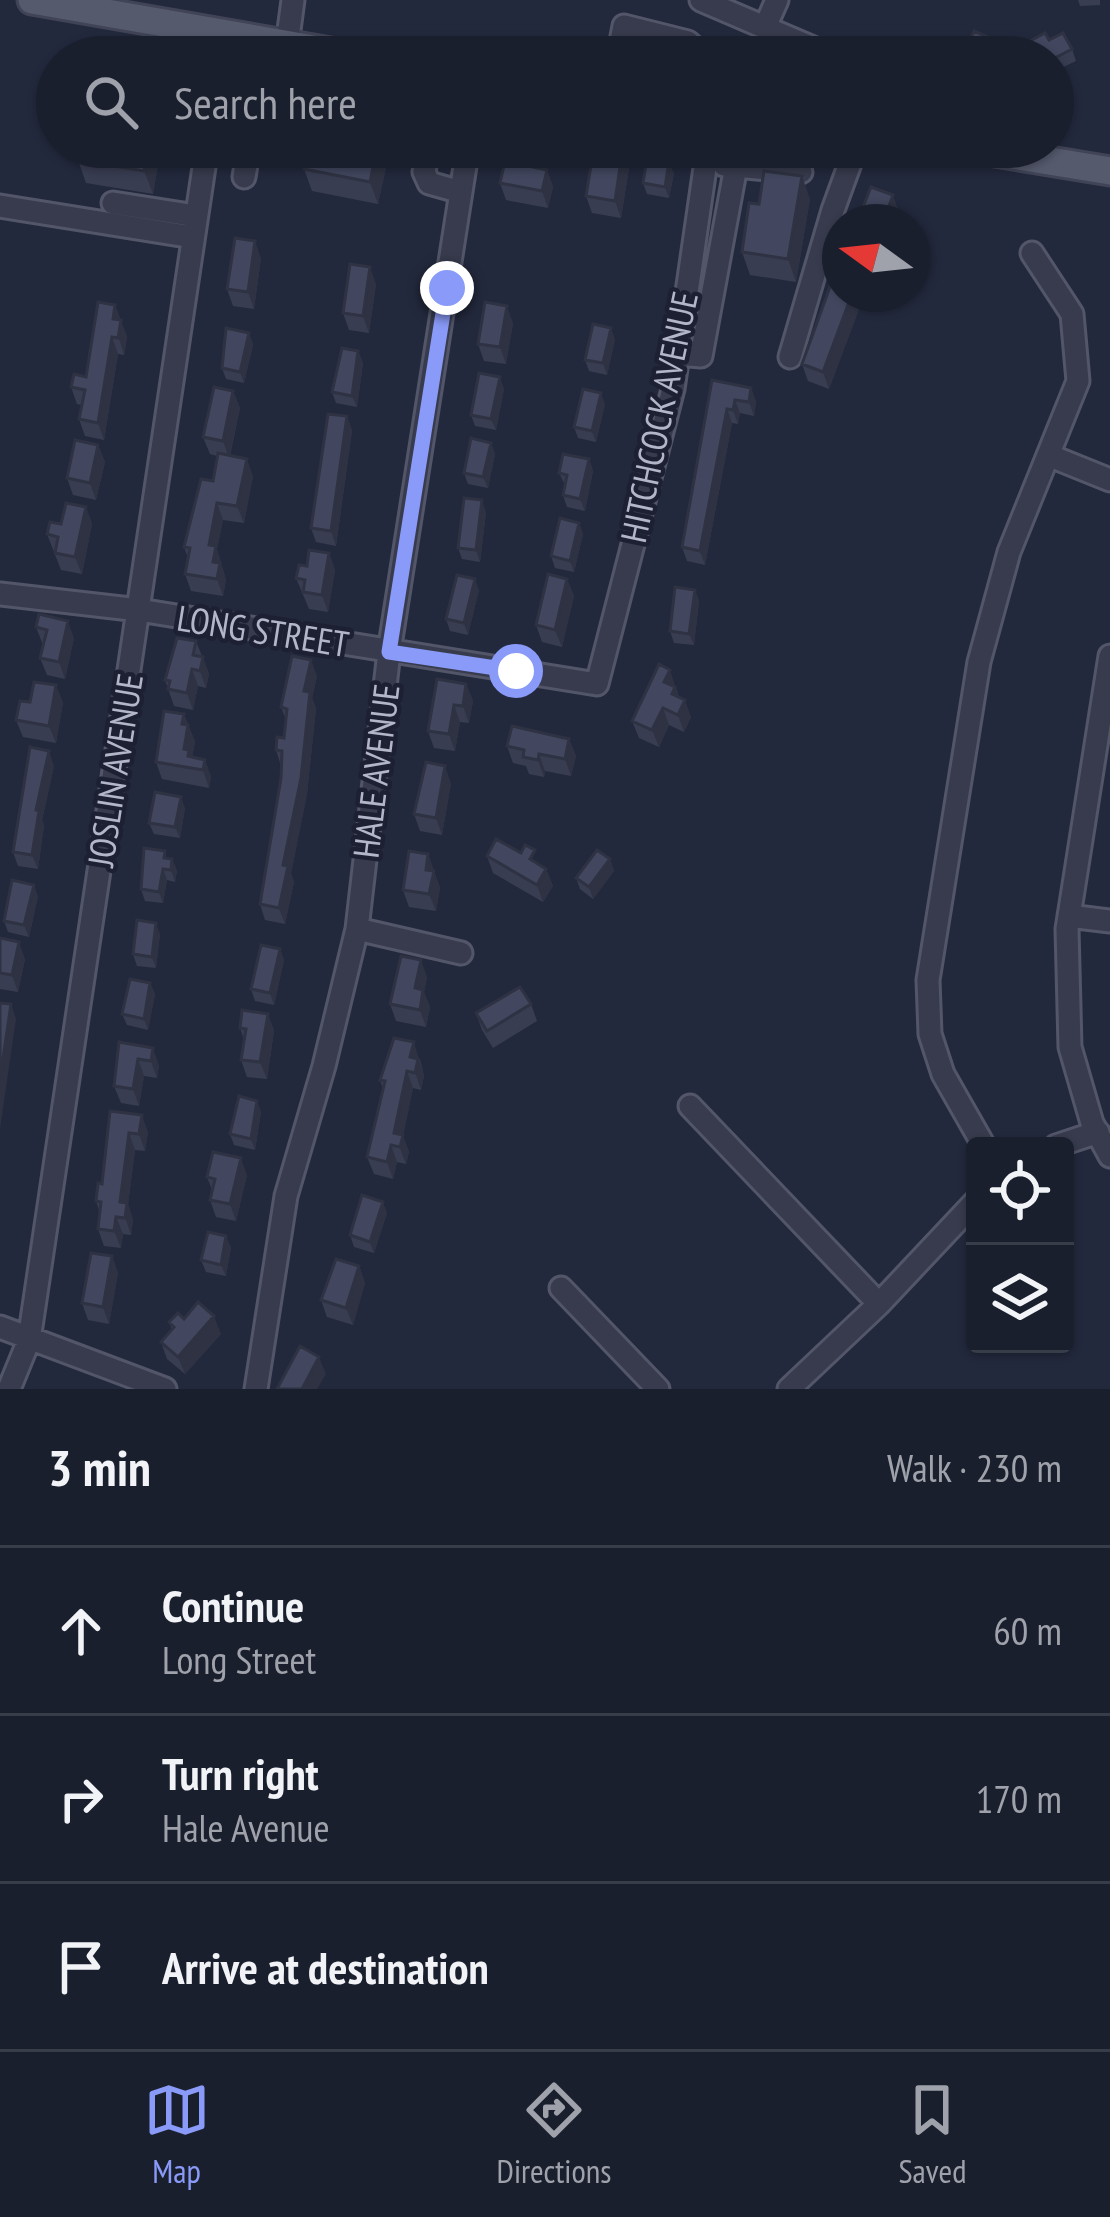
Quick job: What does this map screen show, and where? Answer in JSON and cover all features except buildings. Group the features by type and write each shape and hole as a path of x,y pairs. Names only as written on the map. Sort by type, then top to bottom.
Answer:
{"main road":[{"path":"32,0 160,11 204,36"},
{"path":"1074,164 1110,171"}],"street":[{"path":"288,36 293,0"},
{"path":"701,0 786,36"},
{"path":"765,27 776,0"},
{"path":"622,36 624,26 664,36"},
{"name":"JOSLIN AVENUE","path":"9,1389 29,1340 202,168"},
{"path":"425,168 429,183 461,192"},
{"name":"HALE AVENUE","path":"256,1389 286,1196 357,929 389,652 465,168"},
{"name":"HITCHCOCK AVENUE","path":"597,684 673,389 705,168"},
{"path":"678,354 701,356 736,168"},
{"path":"758,168 801,172"},
{"path":"790,357 848,168"},
{"path":"113,203 195,226"},
{"path":"0,206 195,226"},
{"path":"979,1137 943,1074 931,1034 928,980 979,662 1009,552 1078,381 1072,314 1032,253"},
{"path":"1048,455 1110,480"},
{"name":"LONG STREET","path":"0,594 139,610 597,684"},
{"path":"1110,656 1069,916 1070,1047 1110,1156"},
{"path":"1069,916 1110,922"},
{"path":"357,929 461,953"},
{"path":"690,1106 879,1304"},
{"path":"1074,1140 1098,1132"},
{"path":"789,1389 879,1304 966,1212"},
{"path":"561,1288 658,1389"},
{"path":"0,1328 165,1389"}],"route":[{"path":"447,288 389,652 516,671"}]}
